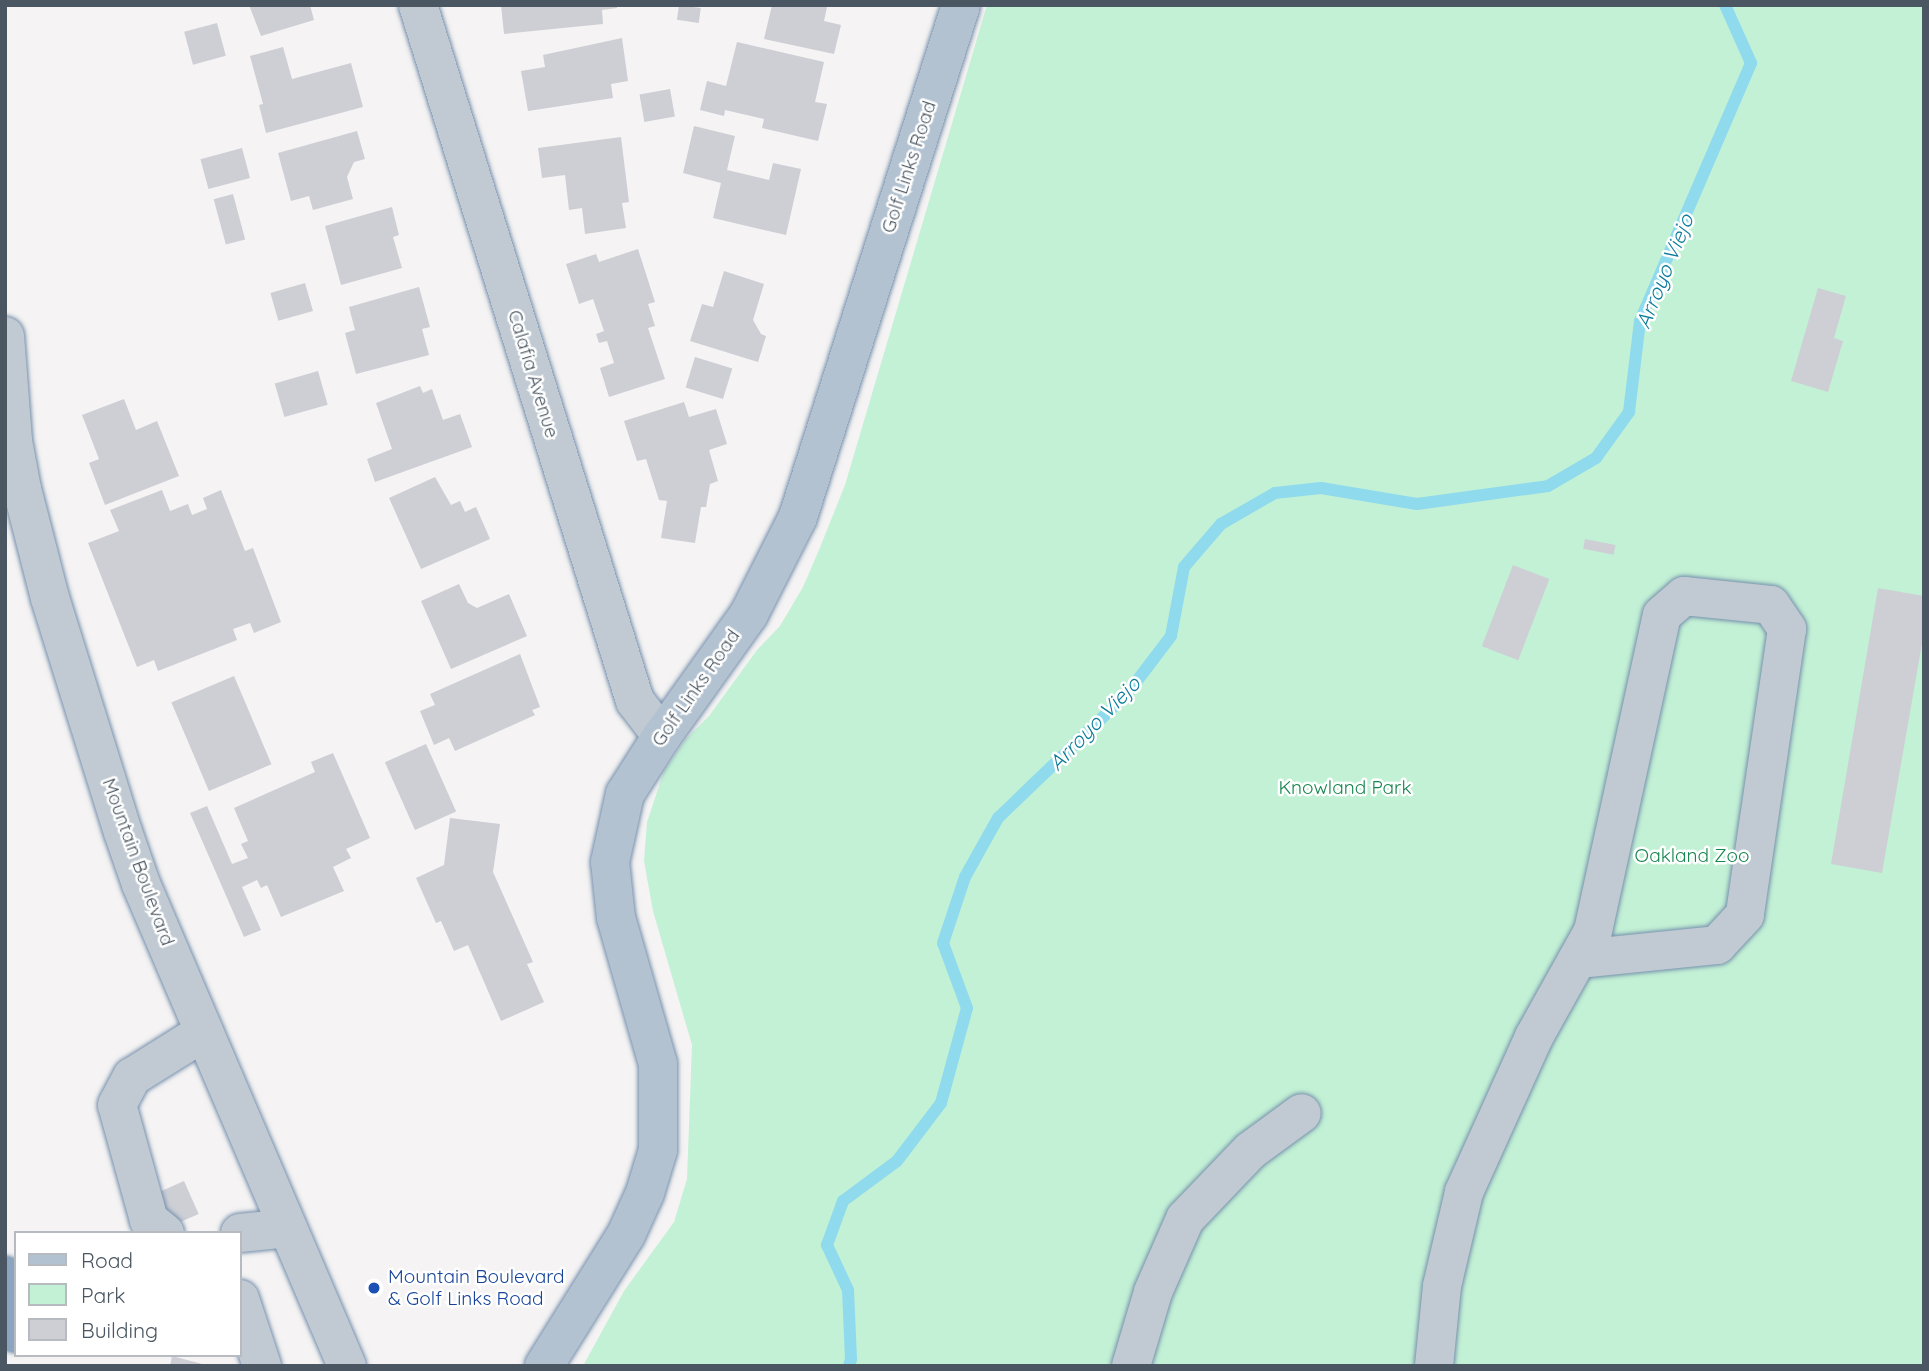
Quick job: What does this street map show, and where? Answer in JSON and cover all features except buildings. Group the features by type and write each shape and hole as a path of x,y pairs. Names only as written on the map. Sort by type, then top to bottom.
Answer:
{"highway":[{"path":"5,1276 14,1323"}],"main road":[{"name":"Golf Links Road","path":"544,1366 626,1235 645,1193 658,1150 658,1063 616,918 610,862 625,794 662,736 749,614 798,517 961,5"}],"street":[{"name":"Calafia Avenue","path":"418,5 635,701 662,736"},
{"name":"Mountain Boulevard","path":"5,336 13,441 50,598 123,832 204,1032 347,1366"},
{"path":"1434,1366 1442,1286 1464,1192 1534,1037 1593,930 1662,615 1684,596 1771,605 1787,629 1745,915 1717,945 1578,959"},
{"path":"163,1231 149,1220 117,1105 132,1077 204,1032"},
{"path":"1131,1366 1153,1292 1185,1219 1250,1151 1302,1113"},
{"path":"242,1233 288,1228"},
{"path":"242,1305 262,1366"}],"green space":[{"name":"Knowland Park","path":"987,5 1924,5 1924,1366 583,1366 624,1291 674,1222 687,1179 692,1045 653,911 644,861 647,822 664,771 686,739 709,716 757,650 780,626 803,587 819,550 845,485"}],"waterway":[{"name":"Arroyo Viejo","path":"849,1366 848,1290 827,1245 843,1201 897,1161 941,1103 967,1008 943,943 965,877 998,818 1127,694 1171,636 1184,567 1221,524 1275,493 1321,488 1417,504 1548,486 1596,458 1629,412 1640,321 1751,63 1725,5"}],"place":[{"name":"Mountain Boulevard & Golf Links Road","path":"374,1288"}],"park label":[{"name":"Oakland Zoo","path":"1692,856"}]}
